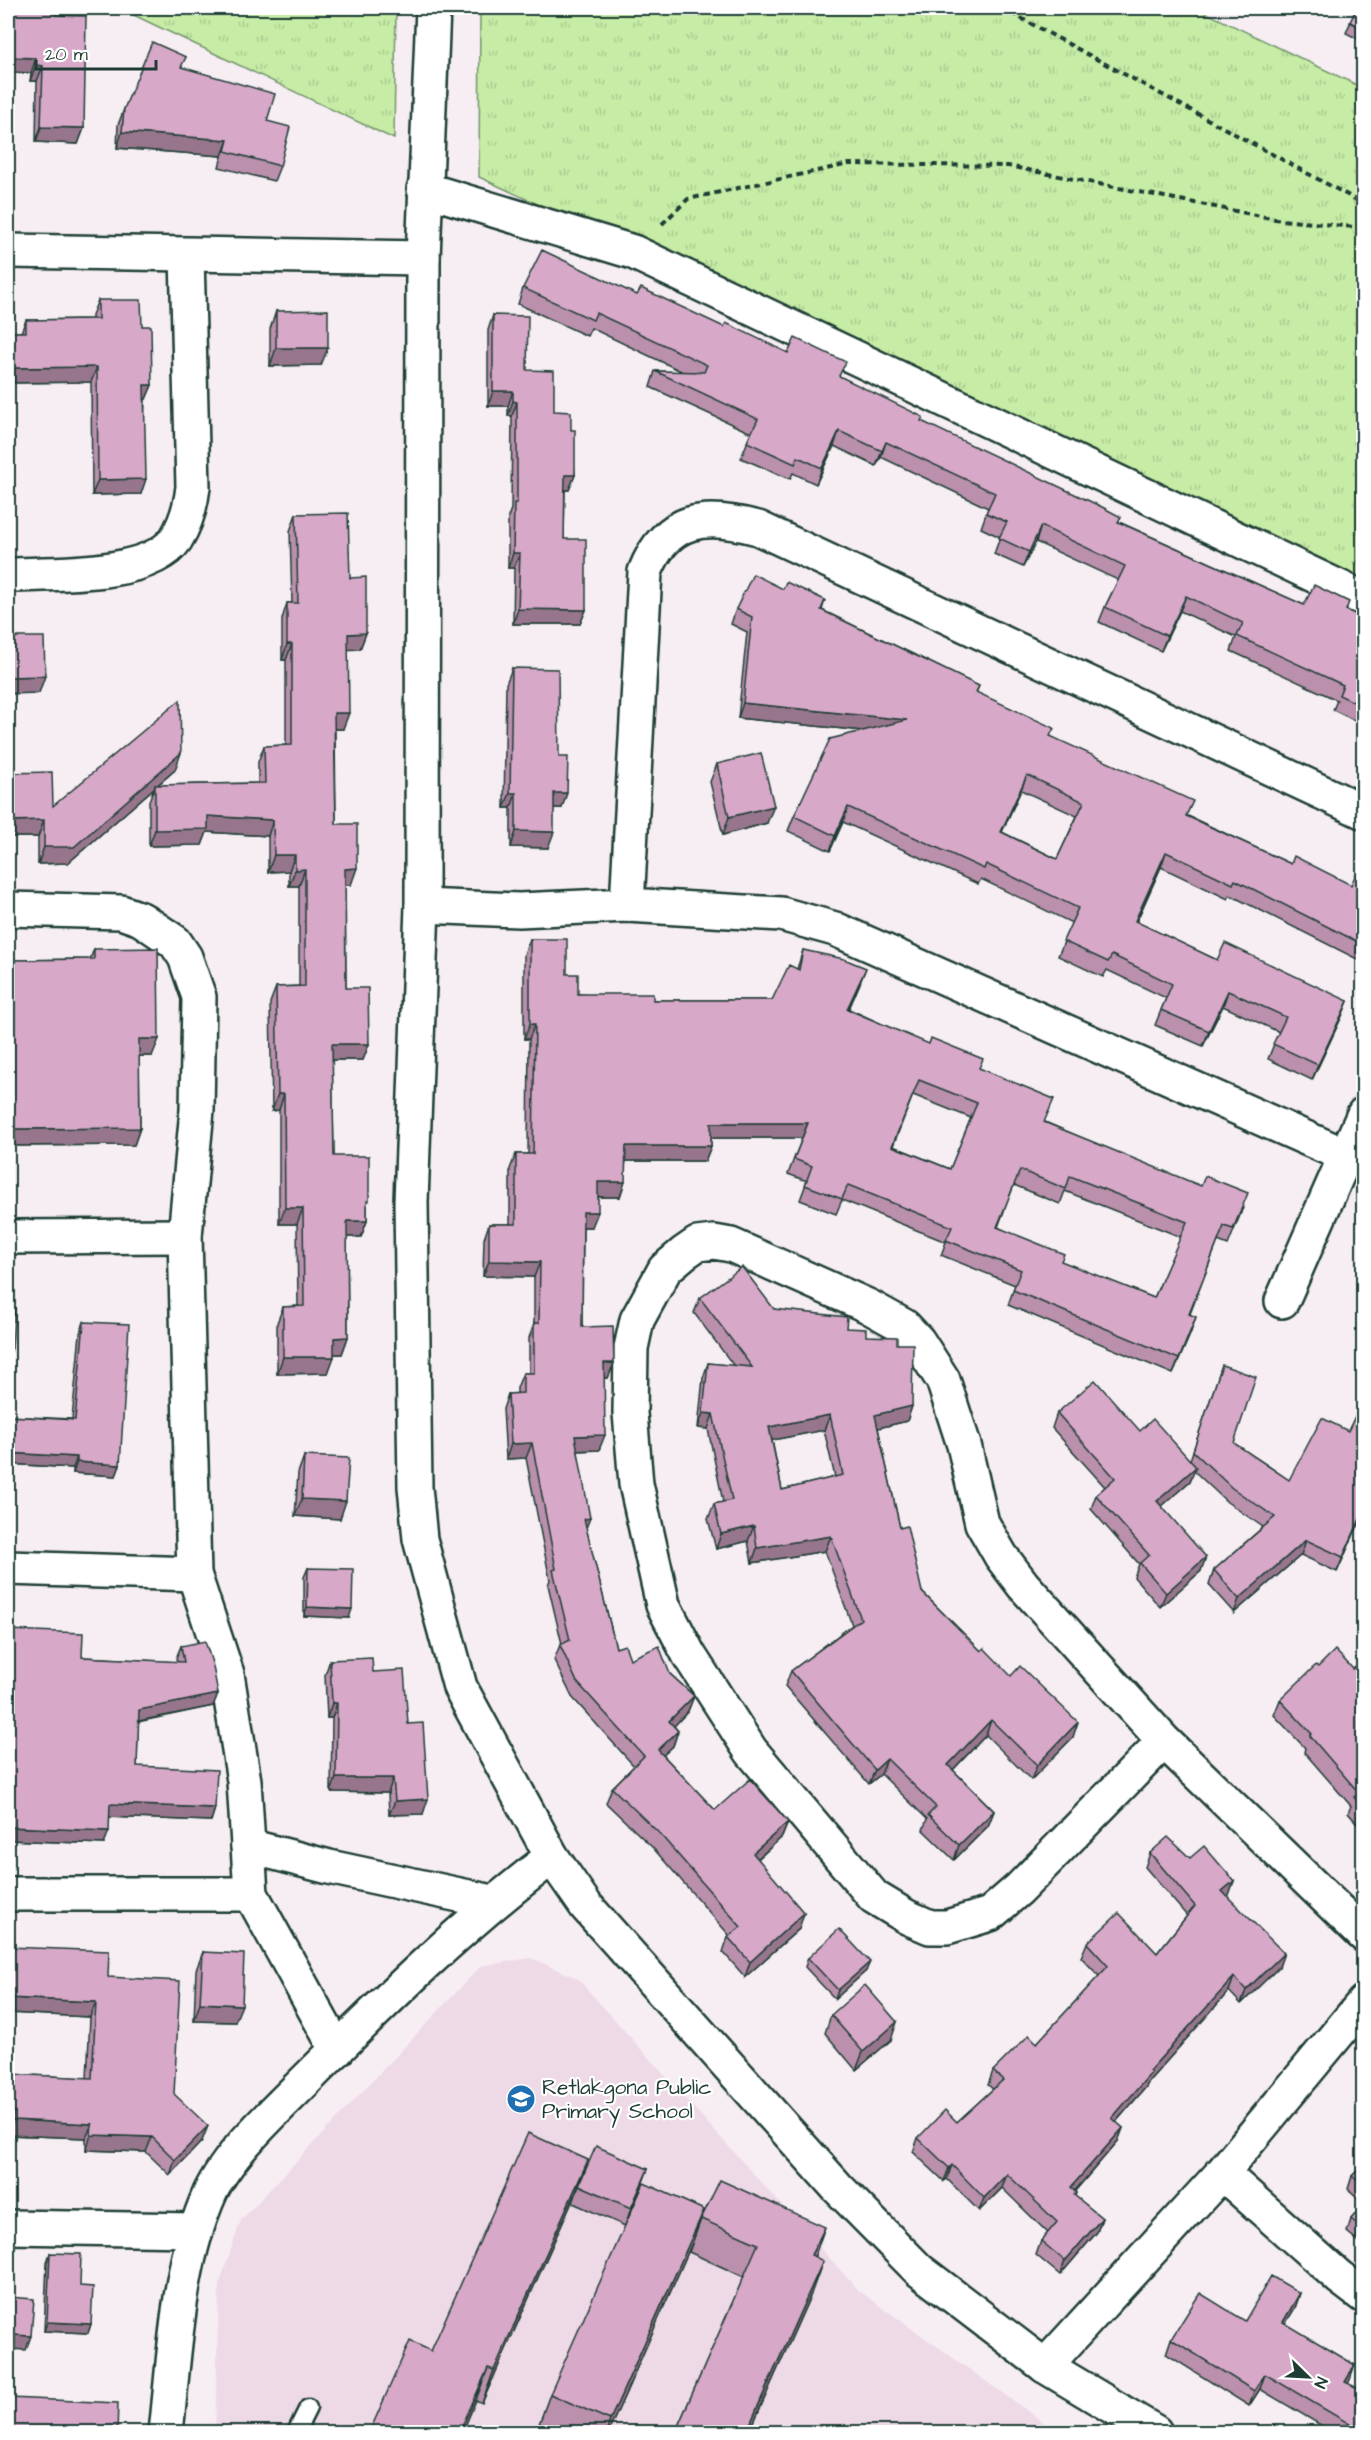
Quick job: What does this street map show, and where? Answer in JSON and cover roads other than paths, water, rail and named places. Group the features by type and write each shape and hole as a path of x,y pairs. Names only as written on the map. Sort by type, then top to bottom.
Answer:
{"street":[{"path":"433,8 424,189 422,906 411,1202 415,1487 420,1539 460,1687 552,1857 586,1906 837,2187 919,2270 1045,2366 1155,2433"},
{"path":"424,189 633,252 1364,599"},
{"path":"8,251 423,258"},
{"path":"8,575 106,571 140,562 175,541 190,506 193,487 187,255"},
{"path":"627,905 645,572 658,545 671,533 685,524 706,520 728,520 758,528 1364,812"},
{"path":"422,906 519,910 627,905 781,914 835,929 1344,1155"},
{"path":"8,909 122,912 141,919 175,942 185,957 199,997 197,1110 185,1236 194,1574 227,1674 244,1781 251,1894 336,2050"},
{"path":"1282,1301 1344,1155 1364,1114"},
{"path":"8,1237 185,1236"},
{"path":"1164,1741 1019,1889 990,1914 947,1927 930,1927 907,1917 874,1897 752,1751 688,1655 663,1605 636,1484 630,1413 632,1348 637,1320 665,1269 697,1244 714,1242 731,1245 868,1306 903,1326 918,1341 943,1380 964,1445 982,1523 1001,1556 1023,1585 1164,1741 1364,1935"},
{"path":"8,1568 194,1574"},
{"path":"248,1846 329,1867 492,1902"},
{"path":"166,2433 184,2278 195,2230 211,2191 222,2173 269,2117 336,2050 492,1902 552,1857"},
{"path":"8,1894 251,1894"},
{"path":"1045,2366 1222,2173 1364,2002"},
{"path":"1222,2173 1339,2277 1364,2296"},
{"path":"8,2227 195,2230"}],"lane":[{"path":"296,2433 308,2408"}],"place":[{"name":"Retlakgona Public Primary School","path":"521,2099"}]}
